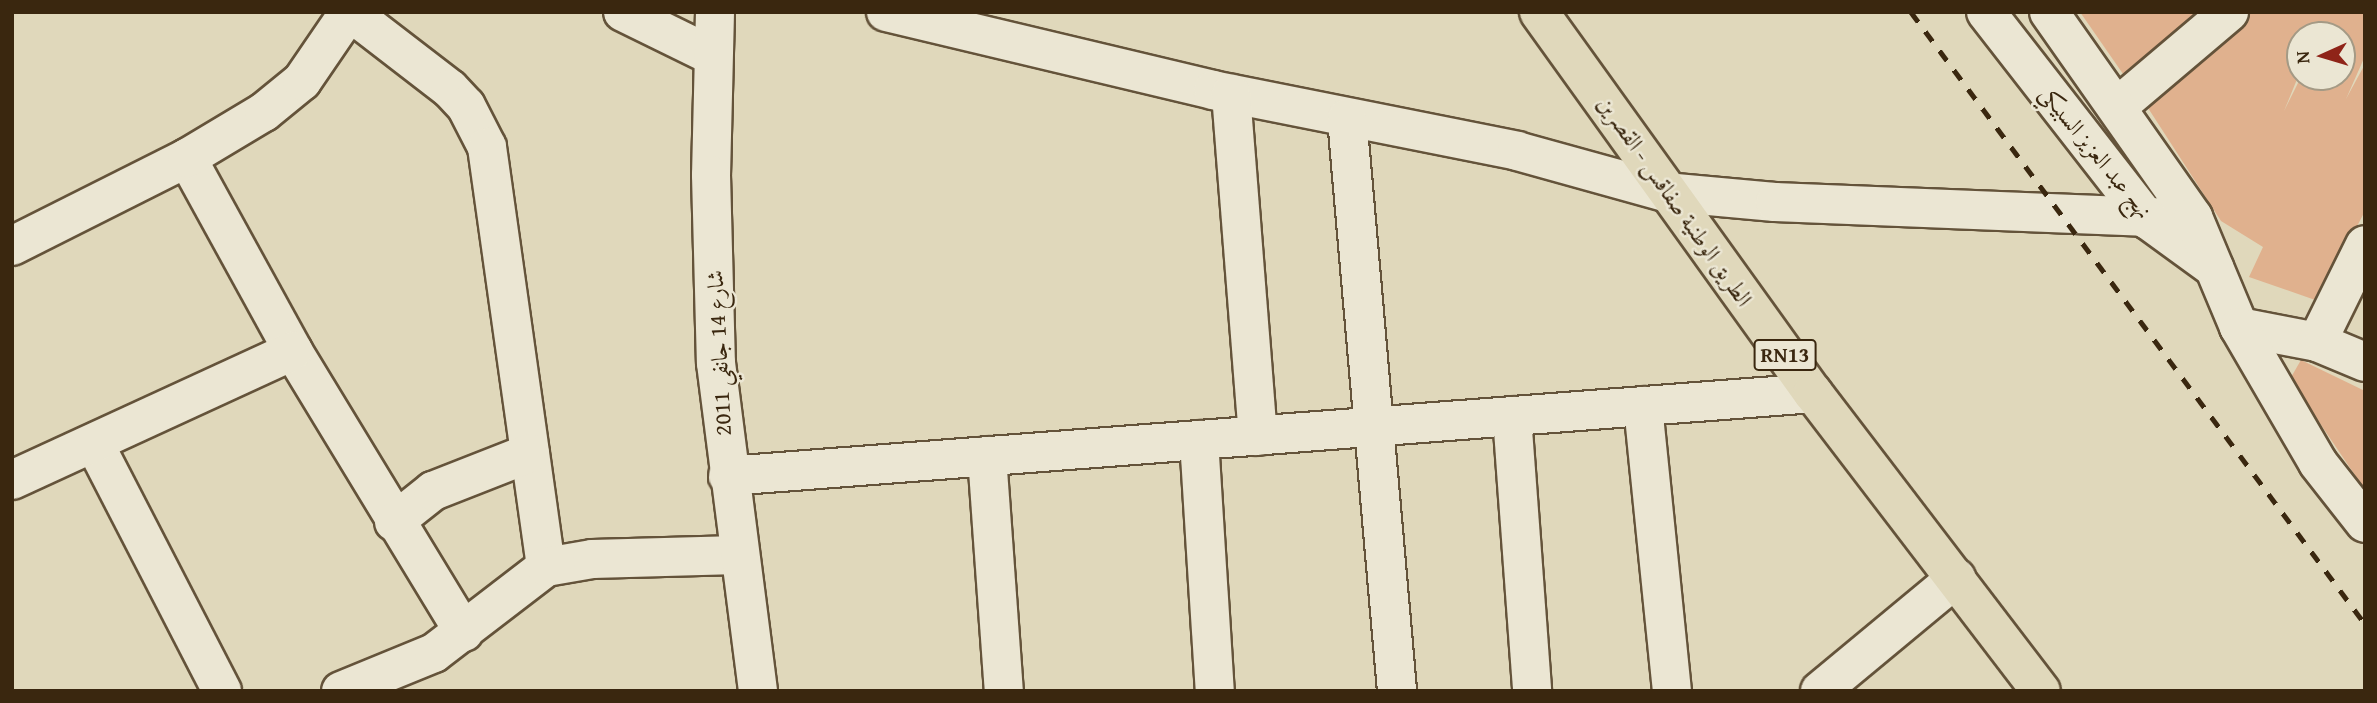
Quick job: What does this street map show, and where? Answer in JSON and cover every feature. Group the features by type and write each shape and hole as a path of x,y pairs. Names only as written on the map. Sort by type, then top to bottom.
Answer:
{"main road":[{"name":"الطريق الوطنية صفاقس - القصرين","path":"1539,12 1665,192 1813,393 2041,691"}],"street":[{"path":"12,246 187,158 264,112 302,81 349,12 450,89 479,126 491,168 546,567"},
{"path":"623,12 713,56"},
{"name":"شارع 14 جانفي 2011","path":"715,12 713,56 716,363 738,555 758,691"},
{"path":"886,12 1231,94 1517,151 1665,192 2148,220 2193,217"},
{"name":"نهج عبد العزيز السبيكي","path":"1986,12 2148,220 2214,268"},
{"name":"نهج عبد العزيز السبيكي","path":"2049,12 2193,217 2214,268"},
{"path":"2117,107 2229,12"},
{"path":"1231,94 1258,436"},
{"path":"1347,117 1397,691"},
{"path":"187,158 293,351 394,522 464,632"},
{"path":"2318,342 2365,244"},
{"path":"2214,268 2239,327 2318,463 2365,523"},
{"path":"2239,327 2318,342 2365,362"},
{"path":"12,480 293,351"},
{"path":"728,476 1813,393"},
{"path":"1643,406 1672,691"},
{"path":"1512,416 1532,691"},
{"path":"1199,440 1215,691"},
{"path":"94,443 222,691"},
{"path":"394,522 433,491 530,453"},
{"path":"987,456 1004,691"},
{"path":"341,691 434,653 546,567 592,559 738,555"},
{"path":"1820,691 1956,578"}],"building":[{"path":"2080,12 2220,12 2130,84"},
{"path":"2244,12 2365,12 2365,56 2356,76 2356,21 2286,21 2286,91 2292,91 2284,111 2294,91 2350,91 2346,99 2350,91 2356,91 2356,81 2365,64 2365,211 2318,301 2249,277 2263,247 2221,221 2139,94"},
{"path":"2301,360 2365,391 2365,490 2290,379"}],"railway":[{"path":"1911,12 2365,624"}]}
